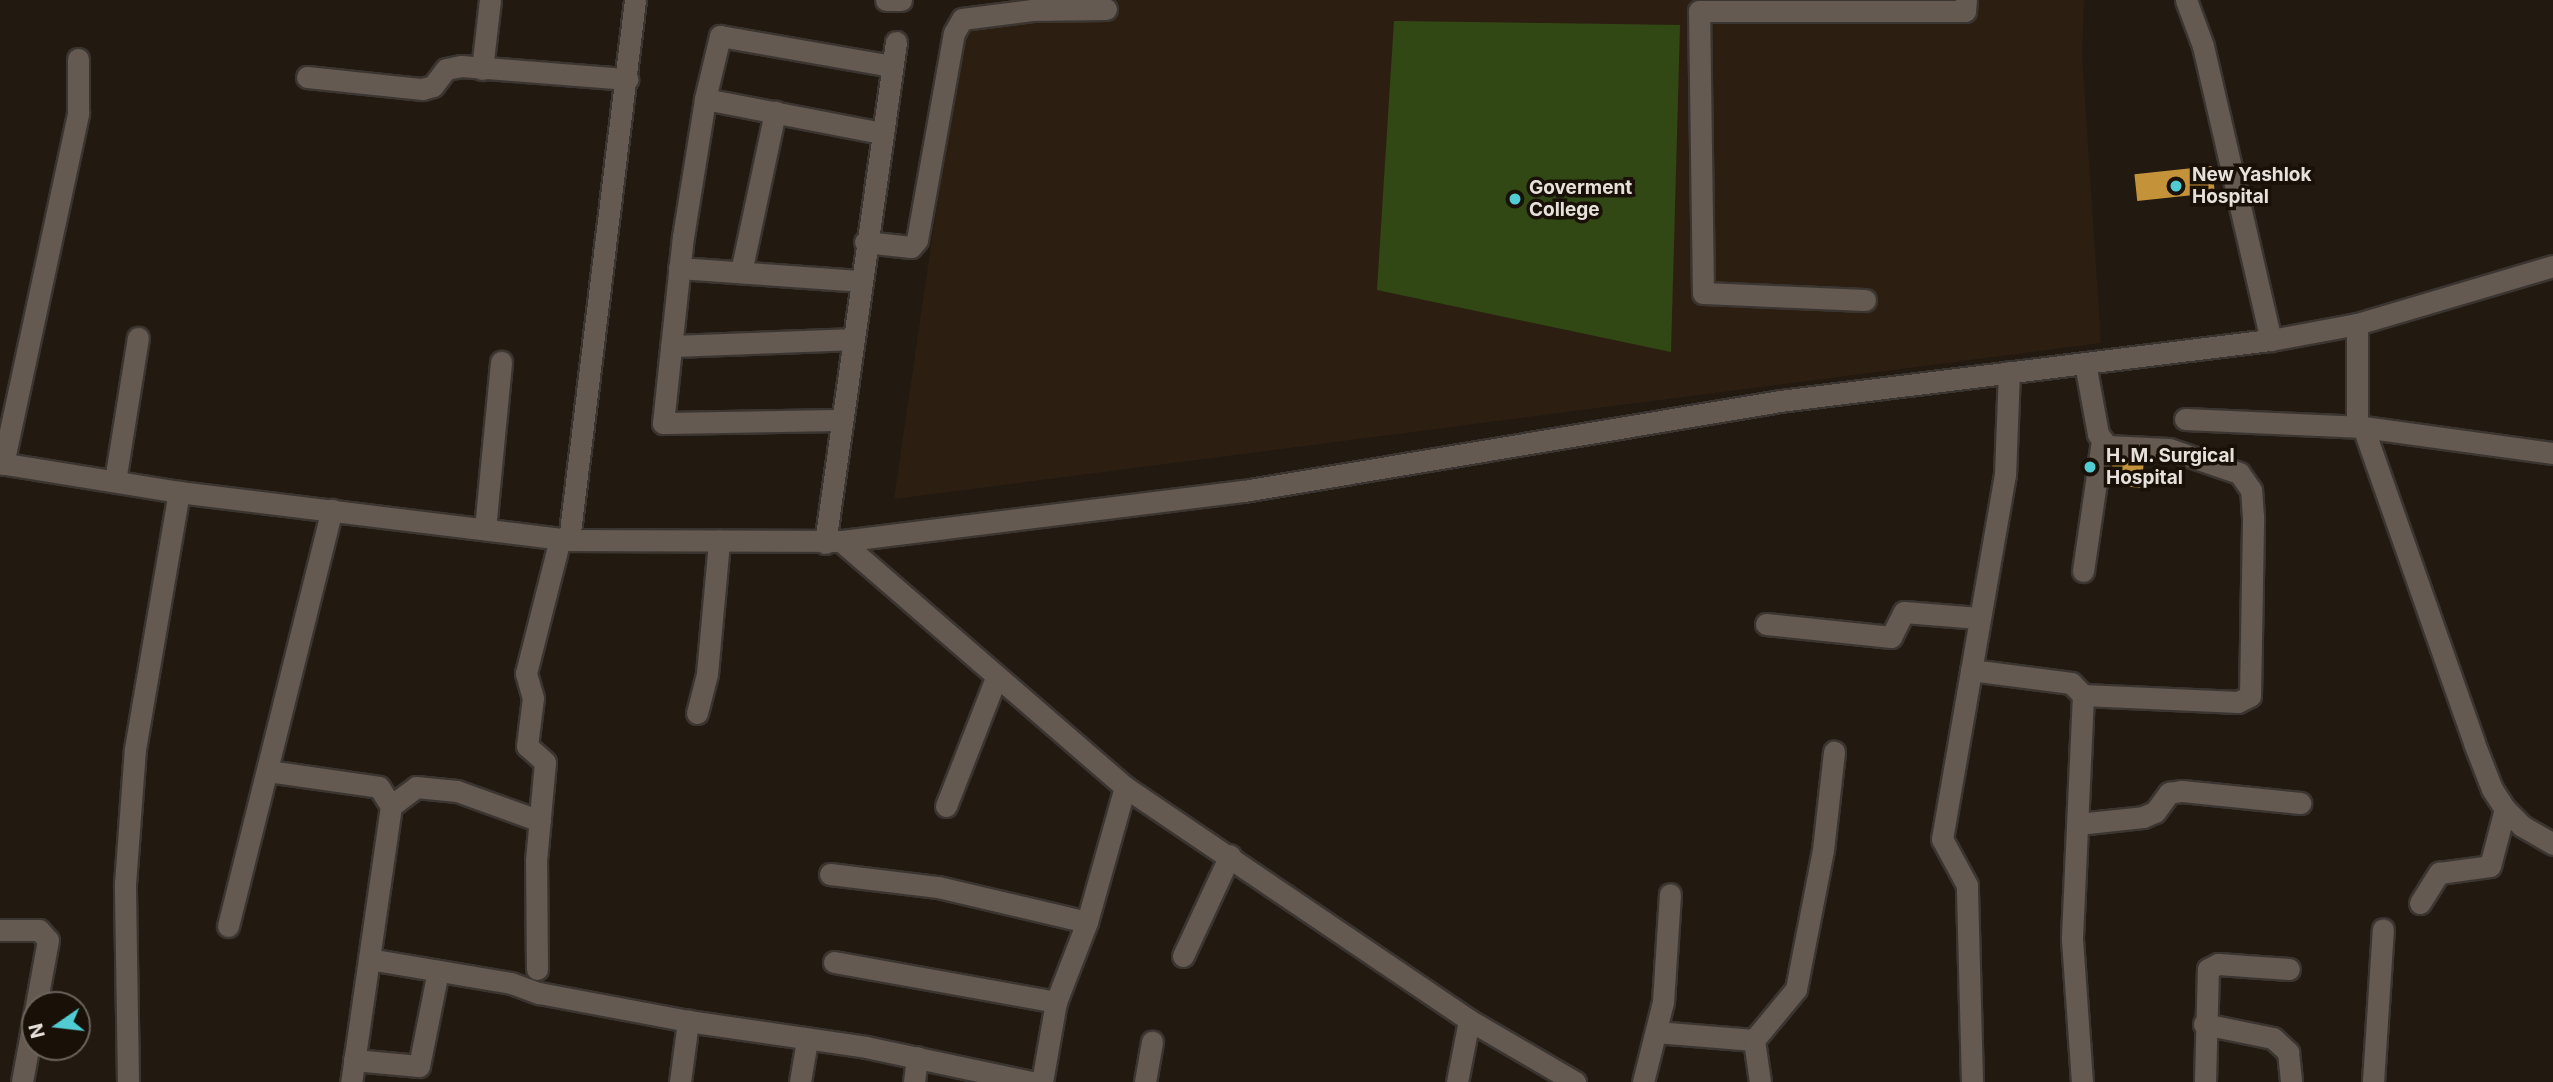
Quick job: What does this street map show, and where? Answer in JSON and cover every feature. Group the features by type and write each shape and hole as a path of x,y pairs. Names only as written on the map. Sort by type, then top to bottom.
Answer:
{"street":[{"path":"482,69 490,0"},
{"path":"537,969 540,821 545,762 527,746 533,698 526,673 565,540 635,0"},
{"path":"886,0 901,0"},
{"path":"1865,300 1703,293 1699,11 1965,11 1966,0"},
{"path":"2186,0 2203,46 2271,340"},
{"path":"865,242 911,247 917,240 951,47 962,19 1032,10 1106,9"},
{"path":"840,420 663,423 679,268 705,99 720,36 892,66"},
{"path":"833,542 840,420 896,42"},
{"path":"78,59 78,113 2,463 179,492 565,540 833,542 1244,491 1780,401 2271,340 2357,324 2553,266"},
{"path":"307,77 422,89 433,86 452,66 626,79"},
{"path":"705,99 881,133"},
{"path":"741,272 775,112"},
{"path":"679,268 859,281"},
{"path":"2357,324 2357,425 2363,427"},
{"path":"115,481 138,338"},
{"path":"671,346 851,340"},
{"path":"485,530 501,362"},
{"path":"2083,570 2102,441 2085,363"},
{"path":"1972,1082 1967,886 1942,839 2005,475 2009,372"},
{"path":"2185,419 2363,427 2553,453"},
{"path":"2363,427 2473,743 2492,789 2505,809 2522,826 2553,844"},
{"path":"1971,670 2071,683 2083,695 2238,702 2250,696 2253,500 2247,480 2239,473 2179,451 2117,448 2102,441"},
{"path":"128,1082 125,884 135,749 179,492"},
{"path":"228,926 332,510"},
{"path":"697,713 706,674 719,541"},
{"path":"833,542 1125,788 1230,855 1469,1020 1575,1082"},
{"path":"1766,624 1886,637 1896,635 1904,612 1979,618"},
{"path":"946,806 996,678"},
{"path":"2082,1082 2072,939 2083,695"},
{"path":"1760,1082 1754,1040 1796,989 1823,850 1834,752"},
{"path":"268,771 379,787 391,806 351,1082"},
{"path":"391,806 416,787 430,788 457,791 540,821"},
{"path":"1042,1082 1056,1002 1087,922 1125,788"},
{"path":"2078,824 2143,817 2155,812 2169,793 2182,791 2300,803"},
{"path":"2420,903 2439,873 2490,866 2505,809"},
{"path":"1183,956 1230,855"},
{"path":"830,874 938,887 1087,922"},
{"path":"1643,1082 1663,1002 1670,894"},
{"path":"0,930 39,929 48,940 22,1082"},
{"path":"2373,1082 2383,929"},
{"path":"369,959 688,1021 918,1057 1031,1082"},
{"path":"834,962 1056,1002"},
{"path":"2205,1082 2205,976 2213,965 2288,969"},
{"path":"354,1060 419,1066 438,971"},
{"path":"1457,1082 1469,1020"},
{"path":"680,1082 688,1021"},
{"path":"2204,1024 2273,1038 2288,1052 2291,1082"},
{"path":"1656,1032 1754,1040"},
{"path":"800,1082 807,1040"},
{"path":"1145,1082 1152,1042"},
{"path":"914,1082 918,1057"}],"shaded area":[{"name":"Goverment College","path":"1026,0 2084,0 2082,55 2101,343 894,499 965,13"}],"green space":[{"path":"1394,21 1680,25 1671,352 1377,290"}],"building":[{"path":"2212,166 2215,193 2137,201 2134,174"},
{"path":"2113,459 2144,462 2141,488 2110,485"}],"place":[{"name":"New Yashlok Hospital","path":"2176,186"},
{"name":"Goverment College","path":"1515,199"},
{"name":"H. M. Surgical Hospital","path":"2090,467"}]}
